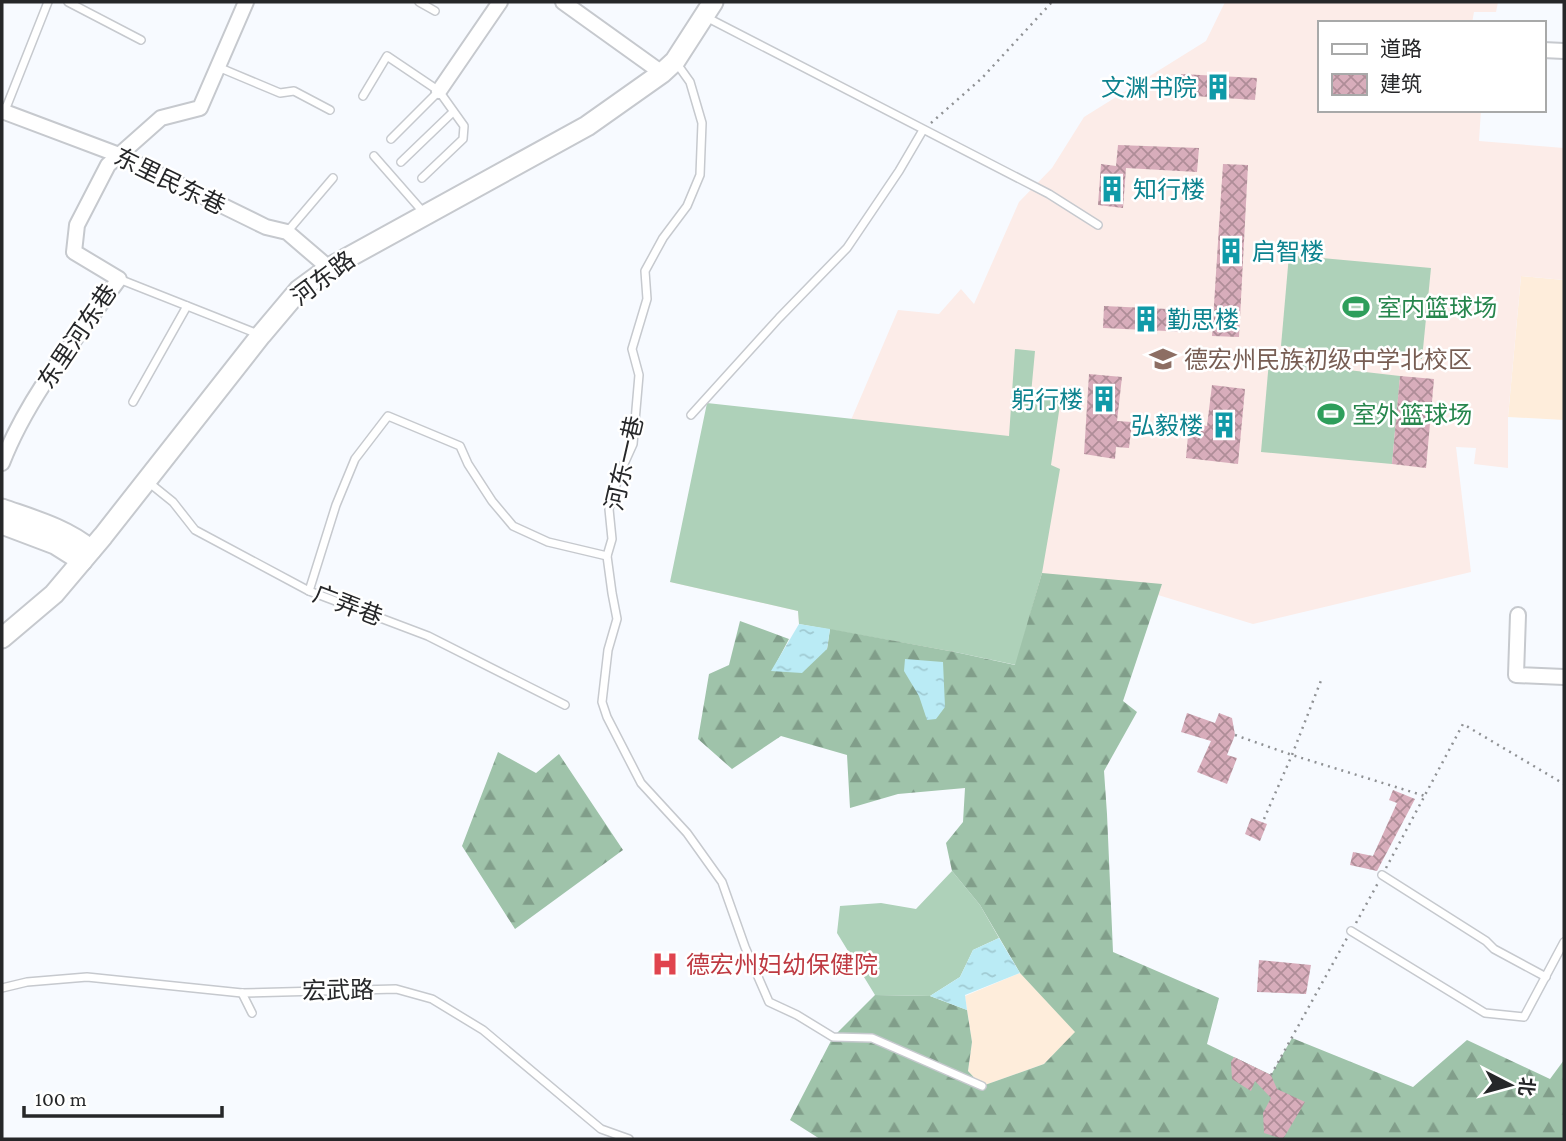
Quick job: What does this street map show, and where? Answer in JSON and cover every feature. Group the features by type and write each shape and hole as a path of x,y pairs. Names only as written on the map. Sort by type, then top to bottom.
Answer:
{"main road":[{"name":"河东路","path":"2,639 54,594 299,290 329,268 587,126 668,67 708,9"},
{"path":"2,509 61,531 79,541 86,556"},
{"path":"2,524 86,556"}],"street":[{"name":"东里河东巷","path":"2,463 12,437 35,398 119,279 74,252 77,225 108,165 161,118 200,108 246,2"},
{"path":"439,91 500,2"},
{"path":"563,2 668,67"},
{"path":"1545,50 1564,51"},
{"name":"东里民东巷","path":"3,113 119,155 266,227 287,232 329,268"},
{"path":"1518,615 1516,675 1564,677"}],"lane":[{"path":"3,113 48,2"},
{"path":"68,2 141,40"},
{"path":"419,2 435,11"},
{"path":"708,9 923,130 1049,194 1098,225"},
{"path":"363,96 387,56 439,91 464,126 463,139 422,178"},
{"path":"218,67 280,93 294,91 330,110"},
{"name":"河东一巷","path":"668,67 690,82 702,123 700,175 687,206 663,239 645,271 647,299 632,349 639,375 634,444 619,475 609,509 612,539 607,556 617,619 608,650 601,702 641,783 687,833 722,882 745,947 769,1002 833,1037 872,1038 982,1086"},
{"path":"391,139 439,91"},
{"path":"401,162 453,112"},
{"path":"691,415 847,248 899,172 923,130"},
{"path":"374,156 425,215"},
{"path":"287,232 333,178"},
{"path":"119,279 261,335"},
{"path":"133,402 187,306"},
{"path":"309,591 335,505 355,459 388,416 460,446 468,464 492,501 513,526 548,542 607,556"},
{"name":"广弄巷","path":"147,481 173,502 195,530 309,591 428,636 565,705"},
{"path":"1382,875 1486,941 1494,949 1546,977"},
{"path":"1351,931 1485,1013 1524,1017 1564,942"},
{"name":"宏武路","path":"2,988 27,982 87,977 242,993 396,989 432,999 483,1030 601,1129 629,1139"},
{"path":"242,993 252,1013"}],"path":[{"path":"923,130 982,78 1052,2"},
{"path":"1264,819 1322,678"},
{"path":"1271,1075 1463,724 1564,784"},
{"path":"1235,735 1425,796"}],"shaded area":[{"name":"德宏州民族初级中学北校区","path":"1225,2 1498,2 1496,12 1474,12 1472,21 1318,21 1318,112 1481,112 1479,141 1564,148 1564,280 1521,276 1508,417 1508,468 1474,464 1476,448 1456,447 1471,572 1253,624 1158,595 1162,584 955,652 799,624 798,611 670,582 851,420 898,310 939,314 961,289 974,304 1019,202 1052,168 1084,117 1206,41"},
{"path":"1521,276 1564,280 1564,420 1508,417"},
{"path":"1020,973 1076,1032 1044,1064 982,1086 968,1071 972,1042 965,996"}],"green space":[{"name":"室内篮球场","path":"1289,255 1431,268 1422,359 1281,346"},
{"path":"1015,349 1035,351 1031,394 1061,398 1051,465 1060,469 1042,573 1016,665 799,624 798,611 670,582 707,403 1009,436"},
{"name":"室外篮球场","path":"1269,361 1400,376 1392,464 1261,452"},
{"path":"1042,573 1162,584 1123,701 1137,712 1104,771 1113,952 1219,998 1207,1044 1271,1075 1292,1038 1413,1087 1467,1040 1550,1079 1564,1060 1564,1139 820,1139 790,1120 833,1037 875,995 930,996 967,1010 972,1042 968,1071 982,1086 1044,1064 1075,1032 1020,973 980,905 952,871 946,843 963,822 965,788 898,794 850,808 847,755 781,736 732,769 698,739 709,674 729,665 740,621 789,639 772,671 827,649 830,629 1015,665"},
{"path":"498,752 536,773 559,754 623,850 515,929 462,846"},
{"path":"952,871 980,905 999,938 973,950 960,977 930,996 875,995 837,933 840,906 881,903 916,909"}],"water":[{"path":"799,624 830,629 827,649 802,673 771,671"},
{"path":"905,659 943,662 945,707 936,719 927,720 919,696 904,671"},
{"path":"999,938 1020,973 965,995 967,1010 930,996 960,977 973,950"}],"building":[{"name":"文渊书院","path":"1181,74 1257,78 1255,100 1179,95"},
{"name":"知行楼","path":"1118,145 1199,148 1197,172 1126,168 1123,208 1098,205 1101,164 1116,166"},
{"name":"启智楼","path":"1223,164 1248,165 1239,337 1212,336"},
{"name":"勤思楼","path":"1104,306 1189,310 1188,332 1103,328"},
{"name":"躬行楼","path":"1089,374 1122,377 1117,421 1132,422 1129,448 1116,447 1115,459 1084,454"},
{"path":"1400,376 1434,379 1426,468 1392,464"},
{"name":"弘毅楼","path":"1212,385 1245,389 1238,464 1186,458 1189,424 1207,426"},
{"path":"1187,713 1215,723 1219,713 1232,718 1235,735 1227,755 1237,758 1227,784 1197,772 1211,741 1181,732"},
{"path":"1393,790 1415,799 1377,871 1350,865 1353,852 1373,856 1397,803 1389,800"},
{"path":"1251,818 1267,824 1260,841 1245,834"},
{"path":"1259,960 1311,965 1306,994 1257,992"},
{"path":"1234,1057 1271,1075 1277,1089 1305,1102 1283,1139 1264,1133 1263,1113 1271,1098 1255,1081 1251,1091 1232,1079 1231,1062"}],"place":[{"name":"文渊书院","path":"1218,87"},
{"name":"知行楼","path":"1112,189"},
{"name":"启智楼","path":"1231,251"},
{"name":"室内篮球场","path":"1356,307"},
{"name":"勤思楼","path":"1146,319"},
{"name":"德宏州民族初级中学北校区","path":"1163,359"},
{"name":"躬行楼","path":"1104,399"},
{"name":"室外篮球场","path":"1331,414"},
{"name":"弘毅楼","path":"1224,425"},
{"name":"德宏州妇幼保健院","path":"665,964"}]}
